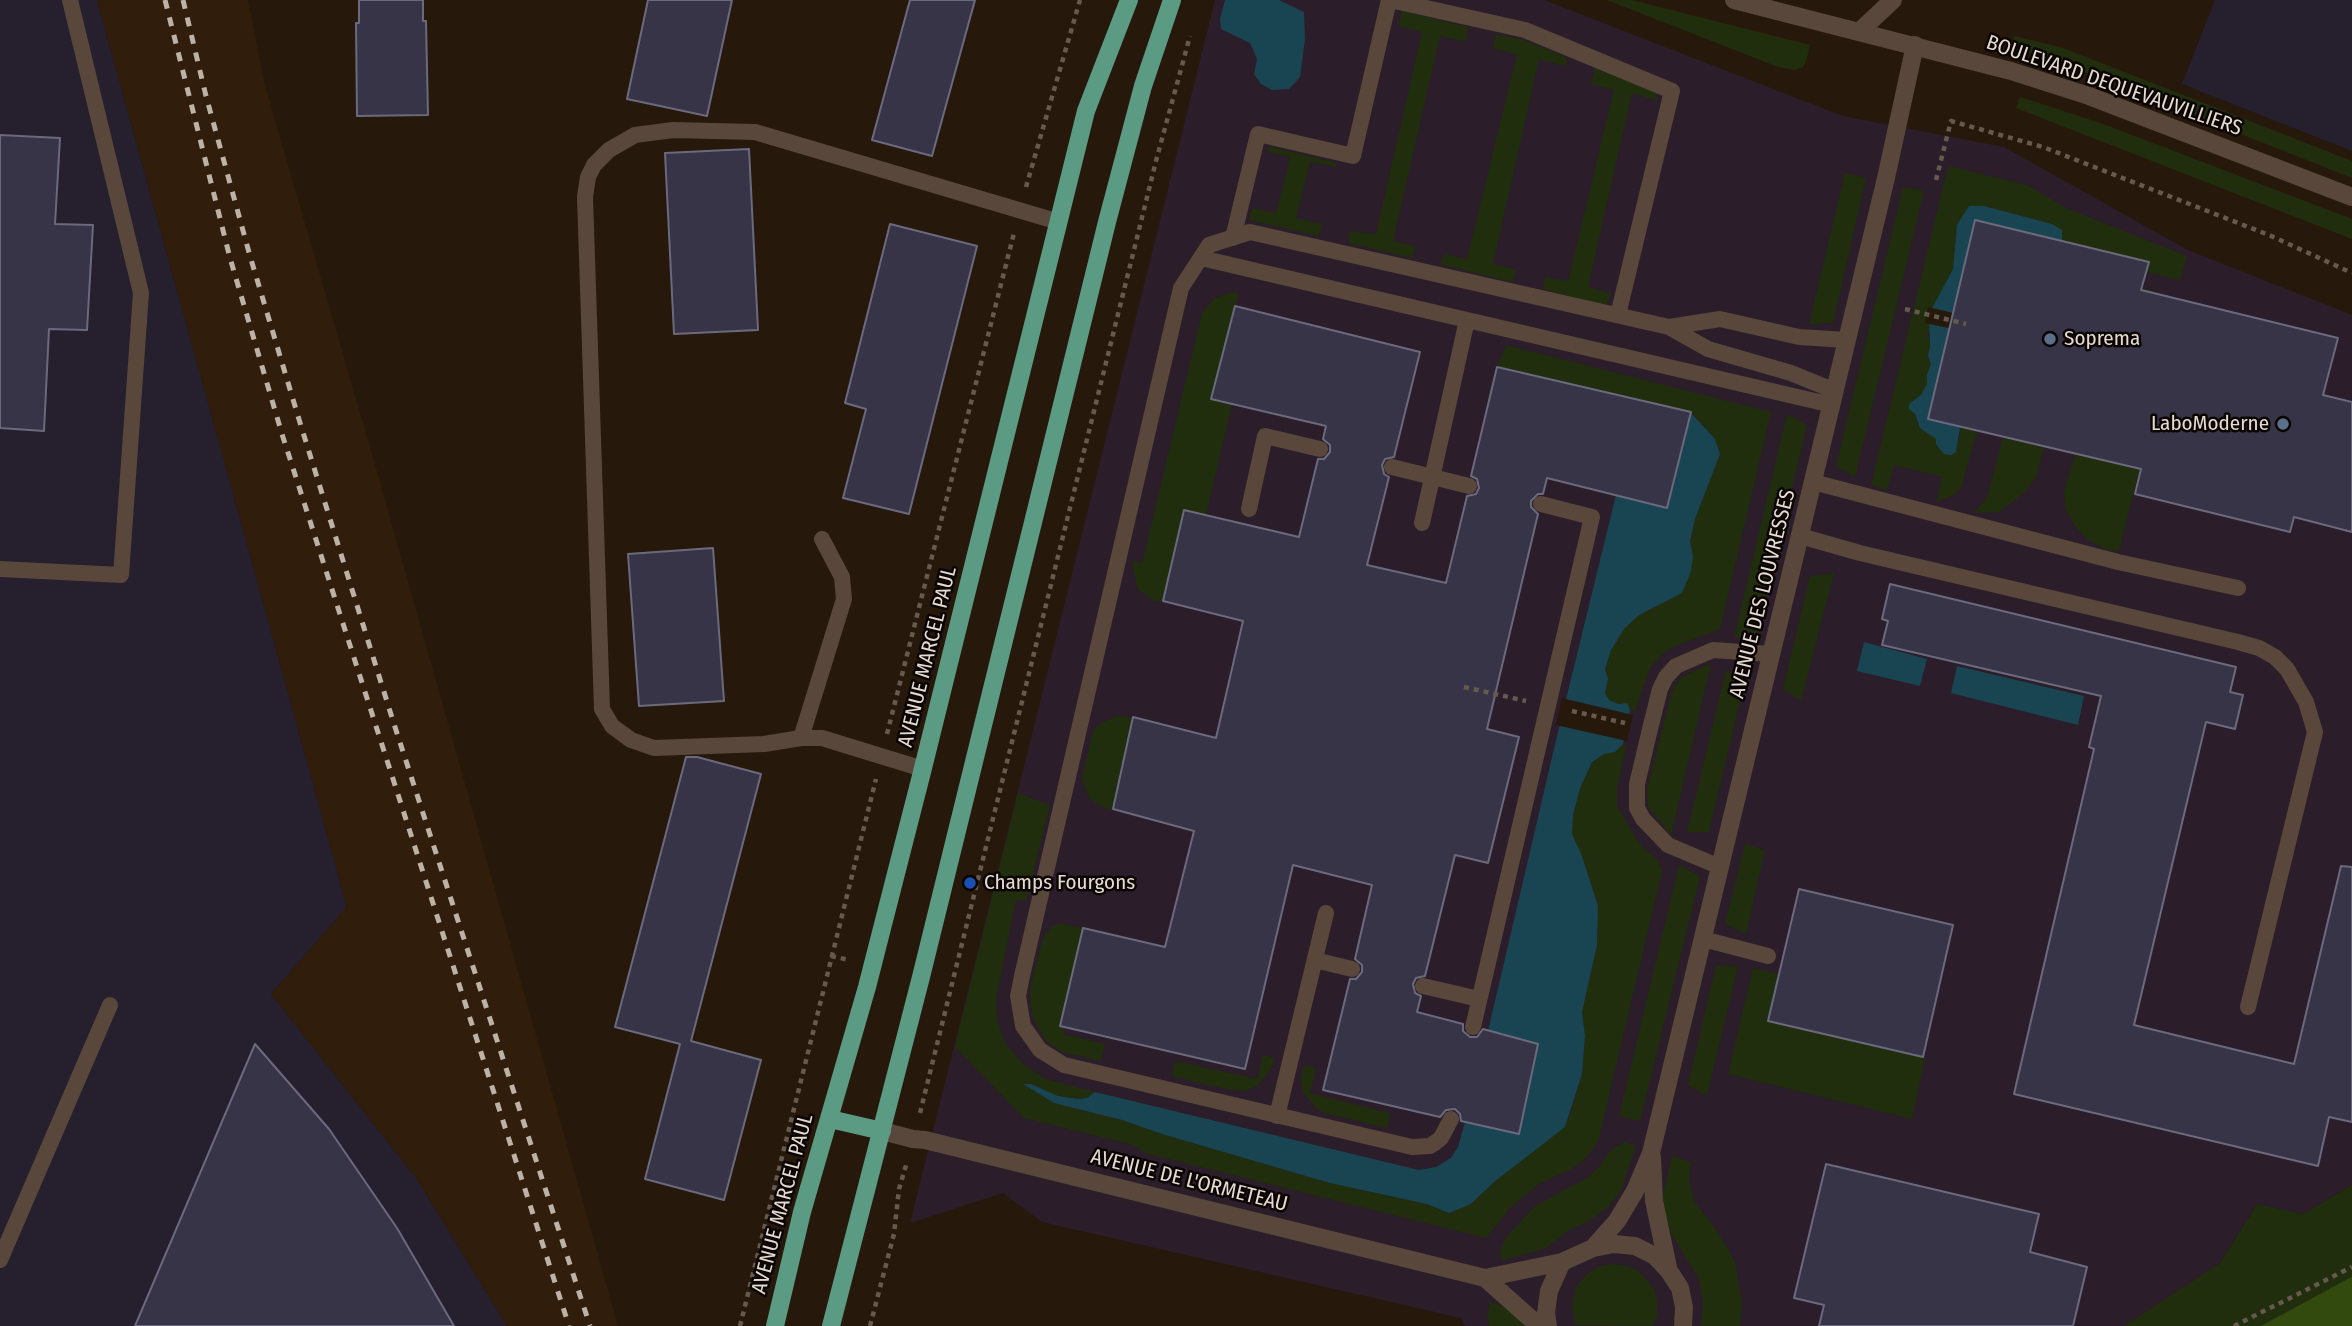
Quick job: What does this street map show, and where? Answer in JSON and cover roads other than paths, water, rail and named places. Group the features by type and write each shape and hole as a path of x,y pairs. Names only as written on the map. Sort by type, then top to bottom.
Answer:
{"main road":[{"name":"AVENUE MARCEL PAUL","path":"775,1326 802,1212 873,965 1086,111 1129,0"},
{"path":"831,1326 1111,210 1143,86 1172,0"},
{"path":"830,1119 882,1131"}],"street":[{"name":"BOULEVARD DEQUEVAUVILLIERS","path":"1734,0 2005,69 2089,96 2352,197"},
{"path":"1860,31 1894,0"},
{"name":"AVENUE DES LOUVRESSES","path":"1593,1248 1617,1221 1635,1191 1651,1153 1847,340 1915,45"},
{"name":"AVENUE DE L'ORMETEAU","path":"882,1131 932,1141 1485,1278 1562,1262 1593,1248"},
{"name":"AVENUE DES LOUVRESSES","path":"1651,1153 1654,1201 1660,1237 1669,1271 1680,1288 1684,1307 1683,1326"},
{"path":"1593,1248 1614,1244 1635,1246 1655,1256 1669,1271"},
{"path":"1548,1326 1546,1313 1549,1291 1562,1262"},
{"name":"AVENUE DE L'ORMETEAU","path":"1485,1278 1539,1326"}],"lane":[{"path":"0,569 121,575 141,293 70,0"},
{"path":"1233,238 1258,134 1353,156 1390,0 1525,30 1672,91 1618,316"},
{"path":"923,769 822,738 801,738 764,744 654,748 631,740 612,726 602,709 585,197 588,177 594,165 609,150 635,135 673,130 755,132 1059,222"},
{"path":"1451,1119 1436,1142 1430,1146 1412,1147 1064,1065 1040,1050 1023,1026 1019,1007 1022,976 1181,288 1209,244 1250,232 1668,327 1708,349 1791,373 1833,398"},
{"path":"1201,258 1467,320 1833,398"},
{"path":"1668,327 1720,319 1799,337 1847,340"},
{"path":"1422,523 1467,320"},
{"path":"1249,509 1265,436 1321,449"},
{"path":"1392,467 1469,486"},
{"path":"1813,482 2118,562 2238,588"},
{"path":"1473,1027 1591,517 1541,504"},
{"path":"1800,536 1860,553 2238,642 2259,648 2275,657 2287,669 2306,702 2315,732 2248,1007"},
{"path":"801,738 844,599 842,576 822,539"},
{"path":"1720,867 1668,845 1643,819 1637,808 1637,784 1656,702 1670,671 1694,657 1713,650 1771,654"},
{"path":"1277,1116 1326,912"},
{"path":"1703,939 1768,956"},
{"path":"1314,960 1352,969"},
{"path":"1423,986 1479,999"},
{"path":"0,1260 110,1005"}],"water":[{"path":"1225,0 1279,0 1304,12 1305,39 1300,77 1289,89 1272,90 1261,84 1254,74 1257,59 1250,43 1221,29 1220,19"},
{"path":"1969,206 1984,206 2052,224 2062,230 2062,241 1975,220 1928,419 1960,427 1956,452 1951,455 1944,454 1936,444 1936,439 1920,428 1915,414 1908,408 1910,403 1921,395 1927,384 1931,364 1928,356 1929,314 1953,269 1957,225"},
{"path":"1691,413 1715,439 1720,454 1695,519 1690,541 1693,556 1691,571 1682,593 1639,615 1624,629 1611,650 1605,669 1608,679 1605,693 1609,700 1618,704 1627,703 1630,710 1623,744 1615,752 1604,754 1592,762 1580,788 1573,815 1572,834 1598,906 1597,945 1582,1012 1585,1036 1582,1074 1565,1127 1494,1182 1471,1204 1449,1213 1427,1204 1330,1183 1122,1120 1054,1103 1023,1084 1031,1084 1058,1096 1078,1099 1087,1098 1095,1092 1419,1170 1436,1167 1451,1158 1458,1147 1465,1122 1519,1134 1538,1044 1488,1031 1557,736 1616,495 1667,508"},
{"path":"1864,642 1927,659 1920,686 1857,671"},
{"path":"1957,666 2084,696 2078,725 1951,693"}],"railway":[{"path":"165,0 230,258 282,434 569,1326"},
{"path":"183,0 250,256 301,426 394,724 590,1326"}],"place":[{"name":"Soprema","path":"2050,339"},
{"name":"LaboModerne","path":"2283,424"},
{"name":"Champs Fourgons","path":"970,883"}]}
